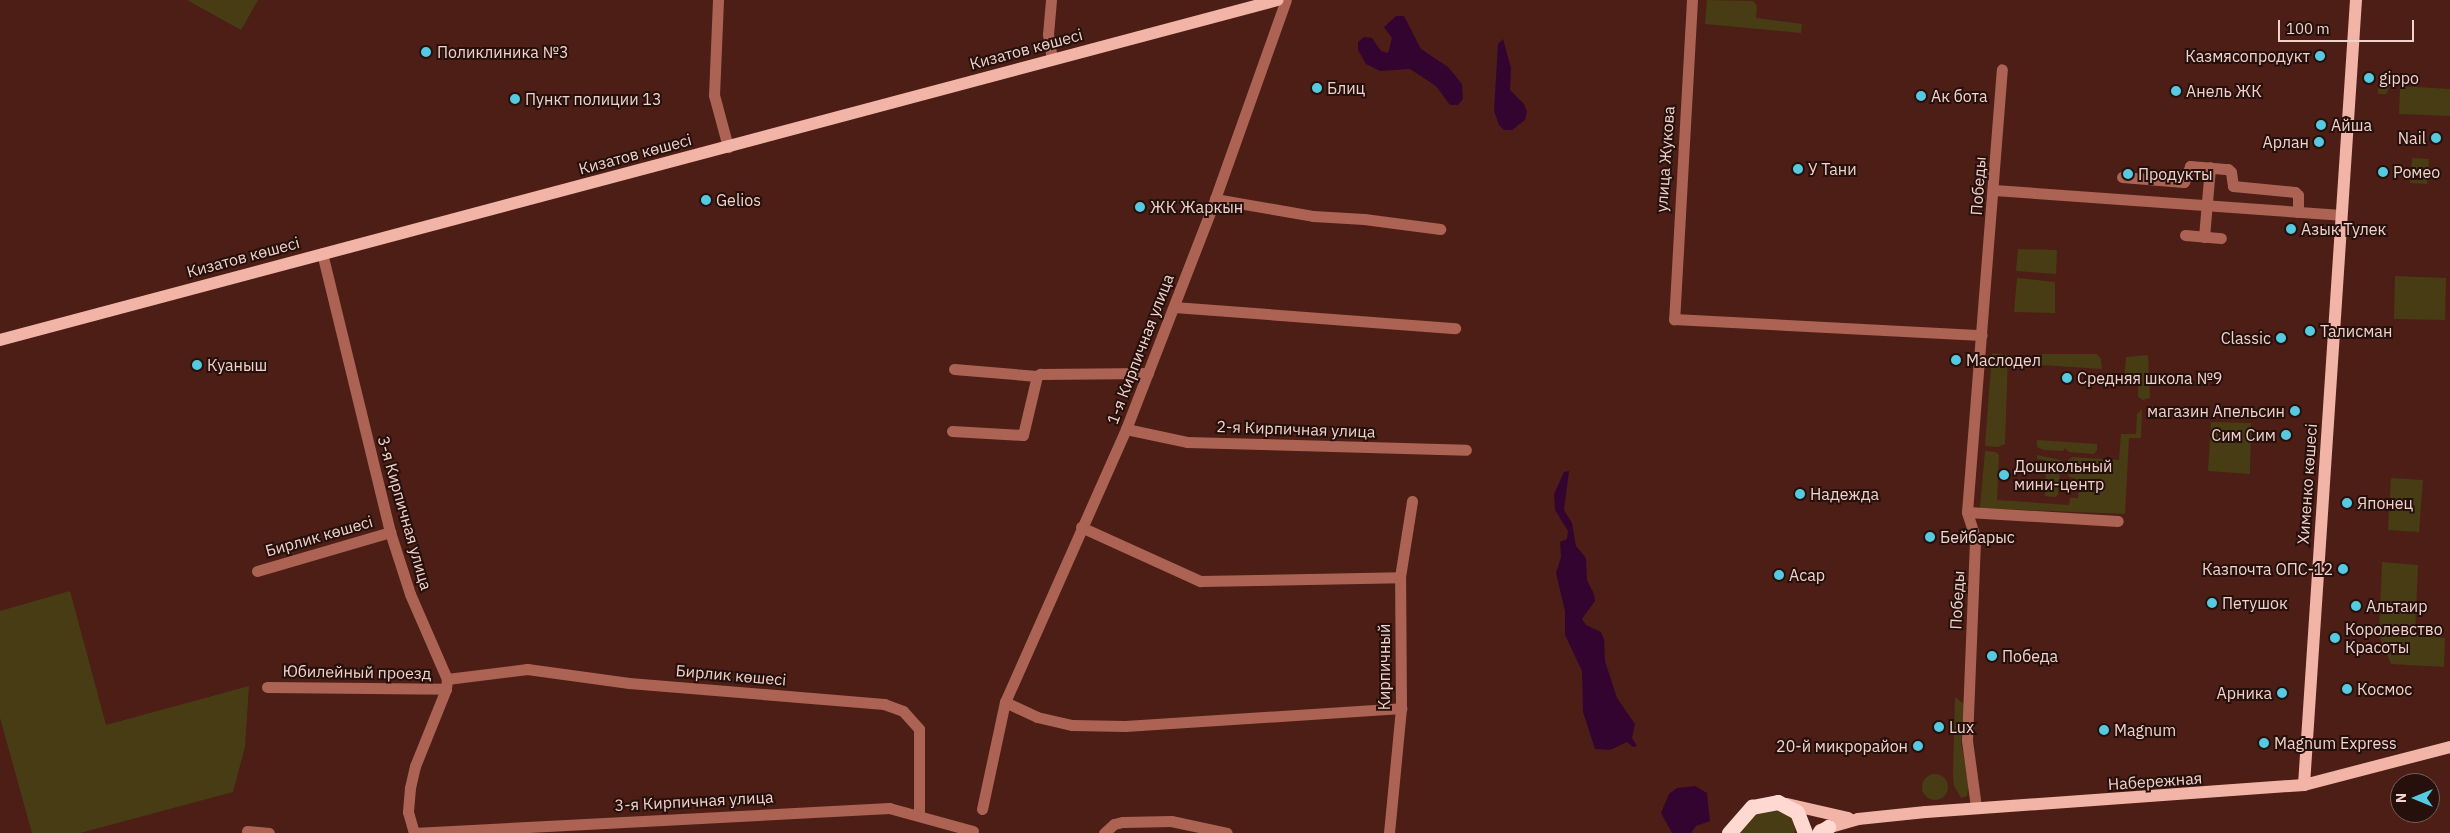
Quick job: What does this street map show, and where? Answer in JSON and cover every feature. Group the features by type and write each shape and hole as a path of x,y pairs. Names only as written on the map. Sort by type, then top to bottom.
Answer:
{"highway":[{"path":"1730,831 1752,807 1770,802 1786,804 1799,814 1805,833"}],"main road":[{"name":"Кизатов көшесі","path":"0,340 1278,0"},
{"name":"Хименко көшесі","path":"2304,785 2356,0"},
{"name":"Набережная","path":"1813,833 1858,819 1976,808 2304,785 2450,747"},
{"name":"Набережная","path":"1786,804 1818,814 1858,819"}],"street":[{"path":"718,0 714,95 728,147"},
{"path":"1051,0 1048,34 1052,59"},
{"name":"1-я Кирпичная улица","path":"982,809 1005,702 1080,527 1126,429 1215,199 1286,0"},
{"name":"улица Жукова","path":"1692,0 1674,319 1982,335"},
{"name":"Победы","path":"1976,808 1967,740 1975,537 1967,512 1994,190 2002,69"},
{"path":"2122,177 2184,182 2189,167 2231,170 2233,186 2295,192 2298,196 2298,212"},
{"path":"2204,237 2210,168"},
{"path":"1994,190 2342,215"},
{"path":"1215,199 1313,216 1364,218 1440,229"},
{"path":"2185,235 2221,238"},
{"name":"3-я Кирпичная улица","path":"322,253 390,532 410,594 446,684 415,766 410,788 408,812 414,833 889,808 919,814 973,831"},
{"path":"1174,307 1456,328"},
{"path":"954,369 1037,376 1148,373"},
{"path":"952,431 1023,435 1037,376"},
{"name":"2-я Кирпичная улица","path":"1126,429 1187,442 1466,450"},
{"name":"Кирпичный","path":"1389,833 1401,708 1400,578 1412,502"},
{"path":"1967,512 2118,521"},
{"path":"1080,527 1200,581 1400,578"},
{"name":"Бирлик көшесі","path":"257,571 390,532"},
{"name":"Бирлик көшесі","path":"446,684 527,669 629,683 884,704 903,711 919,729 919,814"},
{"name":"Юбилейный проезд","path":"267,687 446,684"},
{"path":"1005,702 1037,717 1072,725 1125,726 1401,708"},
{"path":"1104,833 1114,824 1123,822 1171,821 1227,833"},
{"path":"247,831 269,833"}],"shaded area":[{"path":"187,0 258,0 241,30"},
{"path":"1707,0 1753,1 1757,6 1756,18 1802,24 1801,33 1705,24"},
{"path":"1396,16 1404,16 1421,49 1448,67 1462,84 1463,99 1458,105 1450,105 1436,86 1410,69 1380,71 1366,64 1358,50 1358,42 1364,37 1372,38 1381,51 1388,53 1392,38 1384,27"},
{"path":"1503,39 1511,68 1510,90 1524,104 1527,112 1525,120 1512,130 1504,130 1499,125 1494,111 1498,44"},
{"path":"2379,74 2395,76 2386,94 2378,94"},
{"path":"2400,86 2450,89 2450,116 2399,114"},
{"path":"2412,158 2429,159 2427,184 2410,183"},
{"path":"2018,249 2057,250 2056,274 2016,271"},
{"path":"2395,276 2446,278 2445,320 2394,319"},
{"path":"2017,278 2055,282 2055,313 2014,312"},
{"path":"1992,353 2008,355 2005,444 1998,447 1985,446"},
{"path":"2042,354 2097,354 2101,359 2102,369 2041,365"},
{"path":"2148,355 2150,398 2143,400 2138,397 2138,384 2124,383 2126,357"},
{"path":"2142,409 2141,438 2129,438 2125,514 1980,508 1985,451 1996,452 1999,455 1997,500 2069,505 2070,498 2078,498 2079,480 2069,477 2067,461 2072,457 2119,460 2121,434 2136,434 2137,414"},
{"path":"2211,422 2251,423 2250,474 2208,471"},
{"path":"2037,440 2097,444 2097,450 2094,454 2069,452 2065,448 2063,451 2044,450 2037,447"},
{"path":"2037,455 2061,460 2058,494 2055,497 2045,496 2046,460 2037,459"},
{"path":"1569,471 1564,510 1572,523 1576,546 1586,558 1587,580 1594,594 1595,601 1582,619 1586,625 1601,632 1604,639 1605,661 1617,698 1635,724 1632,738 1637,746 1633,747 1627,742 1610,750 1595,749 1583,712 1582,671 1565,635 1565,611 1556,573 1561,557 1560,542 1567,539 1568,531 1555,510 1554,494 1564,472"},
{"path":"2391,478 2423,480 2419,532 2388,530"},
{"path":"2382,562 2418,565 2415,634 2445,638 2444,667 2391,664 2379,635"},
{"path":"70,591 106,725 249,686 245,747 233,792 80,833 32,833 0,718 0,611"},
{"path":"1955,697 1964,704 1961,742 1969,784 1967,796 1961,798 1954,786 1953,772"},
{"path":"1935,774 1944,778 1948,787 1944,796 1935,800 1926,796 1922,787 1926,778"},
{"path":"1695,786 1707,793 1710,821 1696,826 1691,833 1672,833 1661,813 1669,794 1677,788"},
{"path":"1774,808 1794,815 1795,833 1736,833 1755,813"}],"place":[{"name":"Поликлиника №3","path":"426,52"},
{"name":"Казмясопродукт","path":"2320,56"},
{"name":"gippo","path":"2369,78"},
{"name":"Блиц","path":"1317,88"},
{"name":"Анель ЖК","path":"2176,91"},
{"name":"Ак бота","path":"1921,96"},
{"name":"Пункт полиции 13","path":"515,99"},
{"name":"Айша","path":"2321,125"},
{"name":"Nail","path":"2436,138"},
{"name":"Арлан","path":"2319,142"},
{"name":"У Тани","path":"1798,169"},
{"name":"Ромео","path":"2383,172"},
{"name":"Продукты","path":"2128,174"},
{"name":"Gelios","path":"706,200"},
{"name":"ЖК Жаркын","path":"1140,207"},
{"name":"Азык Тулек","path":"2291,229"},
{"name":"Талисман","path":"2310,331"},
{"name":"Classic","path":"2281,338"},
{"name":"Маслодел","path":"1956,360"},
{"name":"Куаныш","path":"197,365"},
{"name":"Средняя школа №9","path":"2067,378"},
{"name":"магазин Апельсин","path":"2295,411"},
{"name":"Сим Сим","path":"2286,435"},
{"name":"Дошкольный мини-центр","path":"2004,475"},
{"name":"Надежда","path":"1800,494"},
{"name":"Японец","path":"2347,503"},
{"name":"Бейбарыс","path":"1930,537"},
{"name":"Казпочта ОПС-12","path":"2343,569"},
{"name":"Асар","path":"1779,575"},
{"name":"Петушок","path":"2212,603"},
{"name":"Альтаир","path":"2356,606"},
{"name":"Королевство Красоты","path":"2335,638"},
{"name":"Победа","path":"1992,656"},
{"name":"Космос","path":"2347,689"},
{"name":"Арника","path":"2282,693"},
{"name":"Lux","path":"1939,727"},
{"name":"Magnum","path":"2104,730"},
{"name":"Magnum Express","path":"2264,743"},
{"name":"20-й микрорайон","path":"1918,746"}]}
